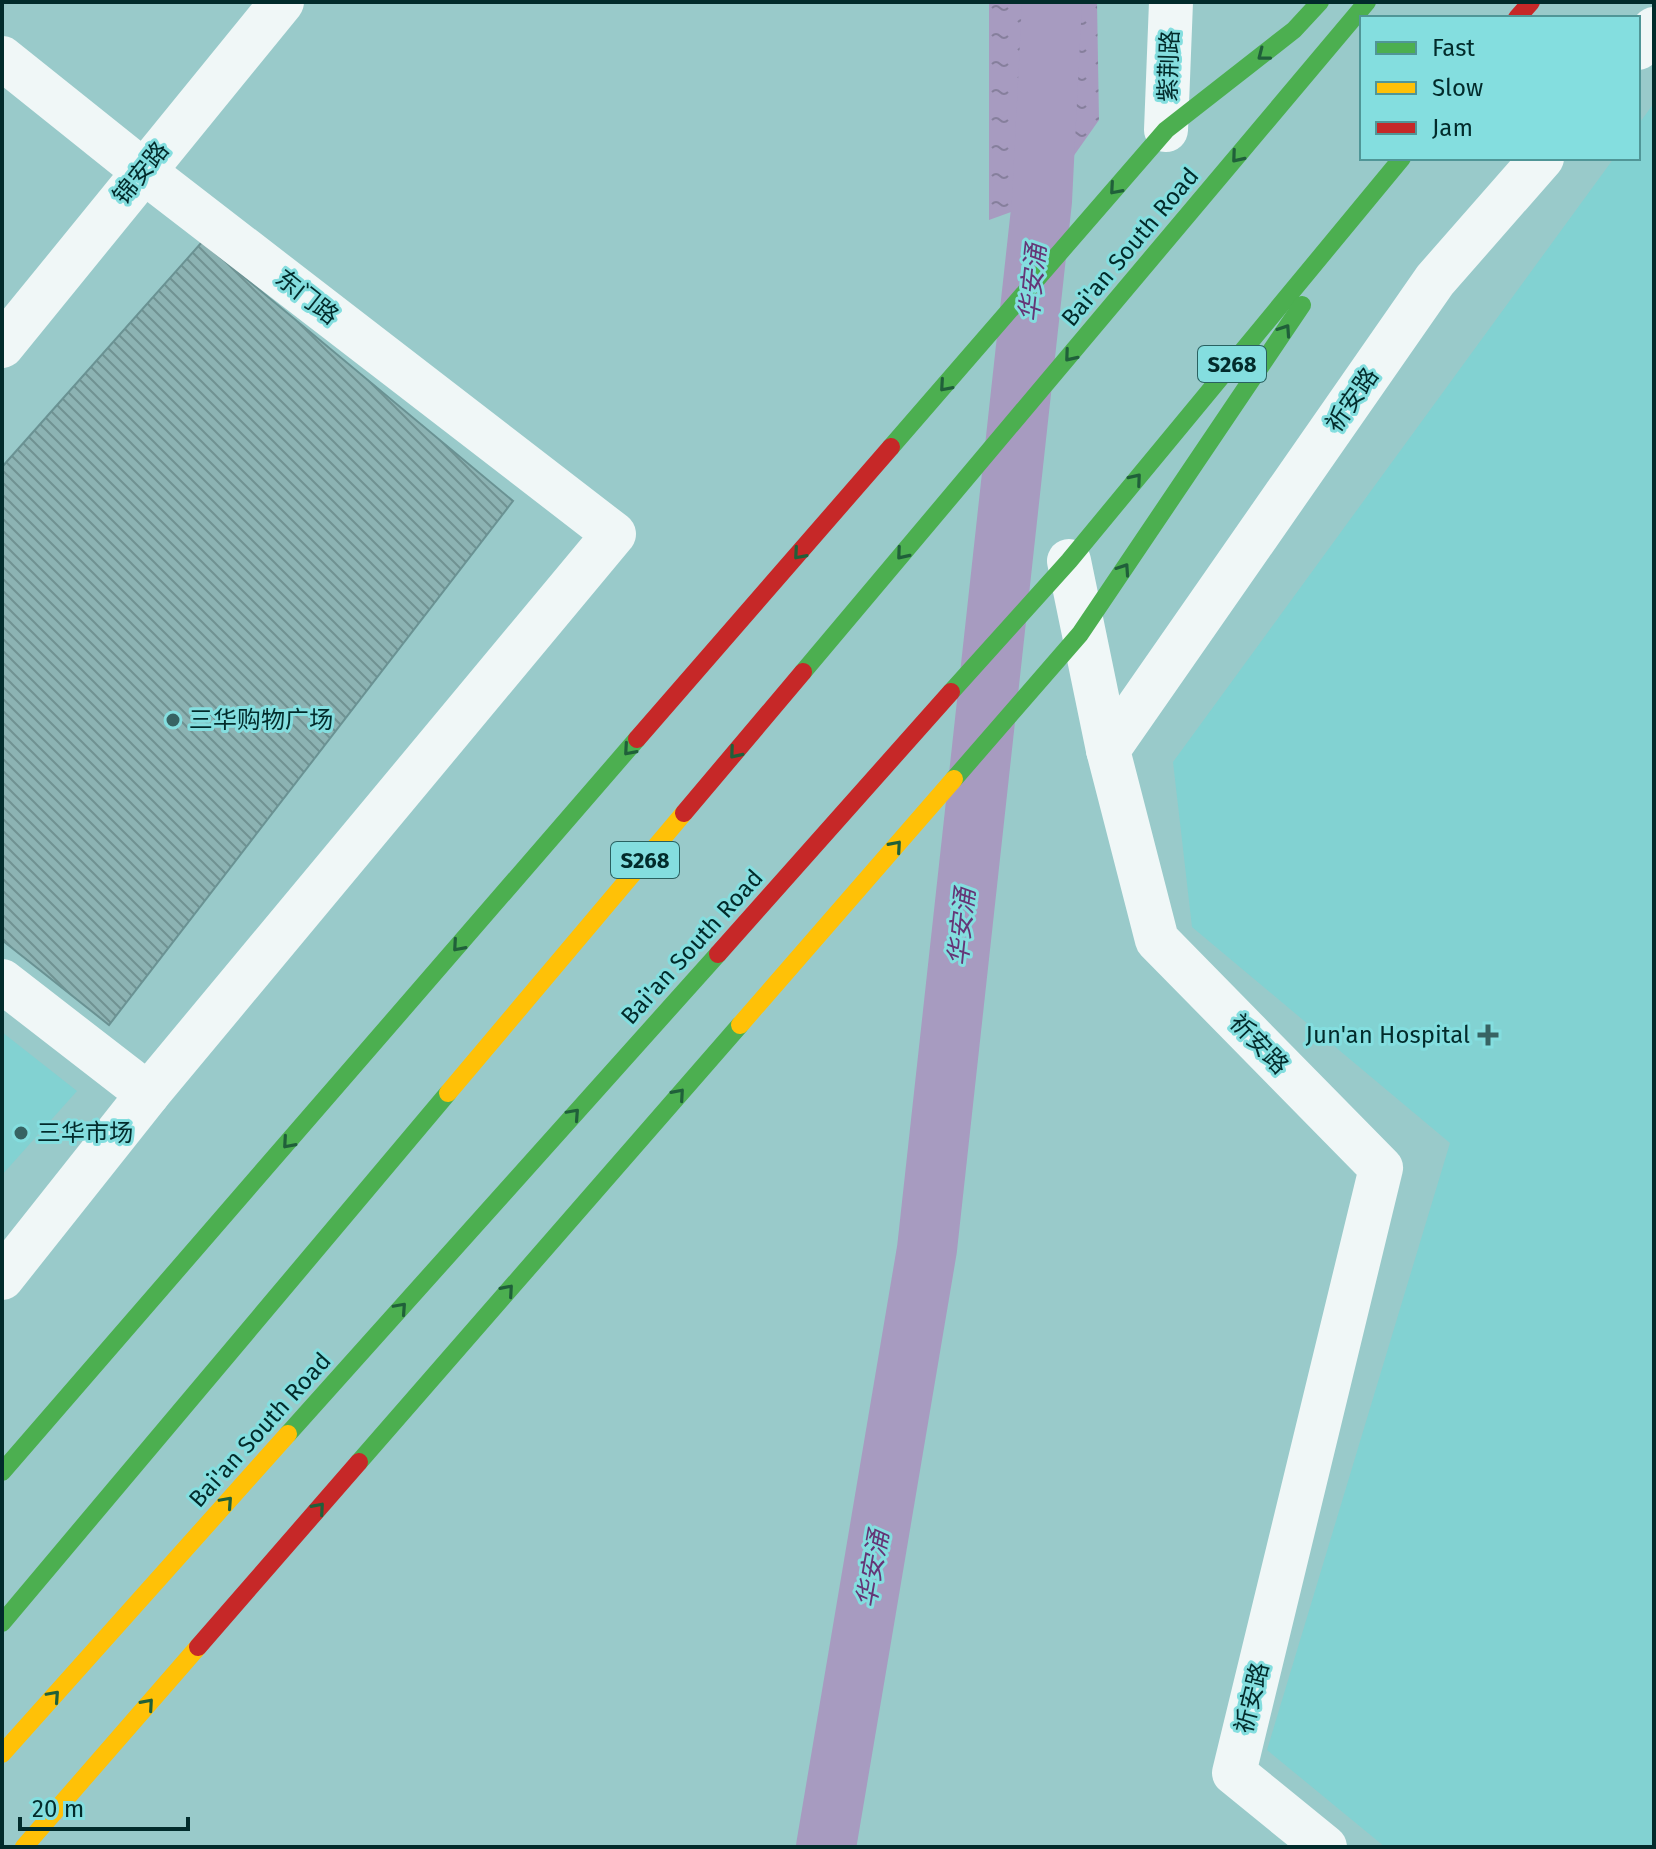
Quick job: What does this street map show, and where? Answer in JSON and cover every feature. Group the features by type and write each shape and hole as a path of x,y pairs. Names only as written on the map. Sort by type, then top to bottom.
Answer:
{"main road":[{"name":"Bai'an South Road","path":"2,1623 1367,2"},
{"path":"2,1472 1166,130 1305,11"},
{"path":"24,1847 1082,632 1398,163"},
{"name":"Bai'an South Road","path":"2,1754 1069,561 1398,163"}],"street":[{"name":"锦安路","path":"2,346 142,170 282,2"},
{"name":"紫荆路","path":"1166,130 1171,2"},
{"path":"1640,46 1654,29"},
{"name":"东门路","path":"2,58 142,170 614,534 148,1094"},
{"name":"祈安路","path":"1325,1847 1234,1773 1381,1168 1157,940 1108,750 1435,280 1540,160"},
{"path":"1069,561 1108,750"},
{"path":"2,981 148,1094 2,1278"}],"shaded area":[{"name":"Jun'an Hospital","path":"1654,103 1654,1847 1385,1847 1267,1750 1450,1143 1192,927 1173,762 1613,160 1640,160 1640,122"},
{"name":"三华市场","path":"2,1032 77,1091 2,1175"}],"water":[{"path":"989,2 1097,2 1099,120 1042,201 989,220"}],"building":[{"name":"三华购物广场","path":"202,242 513,501 109,1025 2,940 2,467"}],"waterway":[{"name":"华安涌","path":"826,1847 927,1249 1042,201 1052,2"}],"traffic: fast":[{"path":"891,447 1166,130 1294,30 1320,2"},
{"path":"803,672 1367,2"},
{"path":"951,692 1069,561 1400,160"},
{"path":"954,779 1080,634 1302,305"},
{"path":"2,1472 637,739"},
{"path":"288,1434 718,954"},
{"path":"359,1462 740,1025"},
{"path":"2,1623 448,1093"}],"traffic: slow":[{"path":"740,1025 954,779"},
{"path":"448,1093 684,813"},
{"path":"2,1754 288,1434"},
{"path":"24,1847 198,1647"}],"traffic: jam":[{"path":"1519,16 1531,2"},
{"path":"637,739 891,447"},
{"path":"684,813 803,672"},
{"path":"718,954 951,692"},
{"path":"198,1647 359,1462"}],"place":[{"name":"三华购物广场","path":"173,720"},
{"name":"Jun'an Hospital","path":"1488,1035"},
{"name":"三华市场","path":"21,1133"}]}
